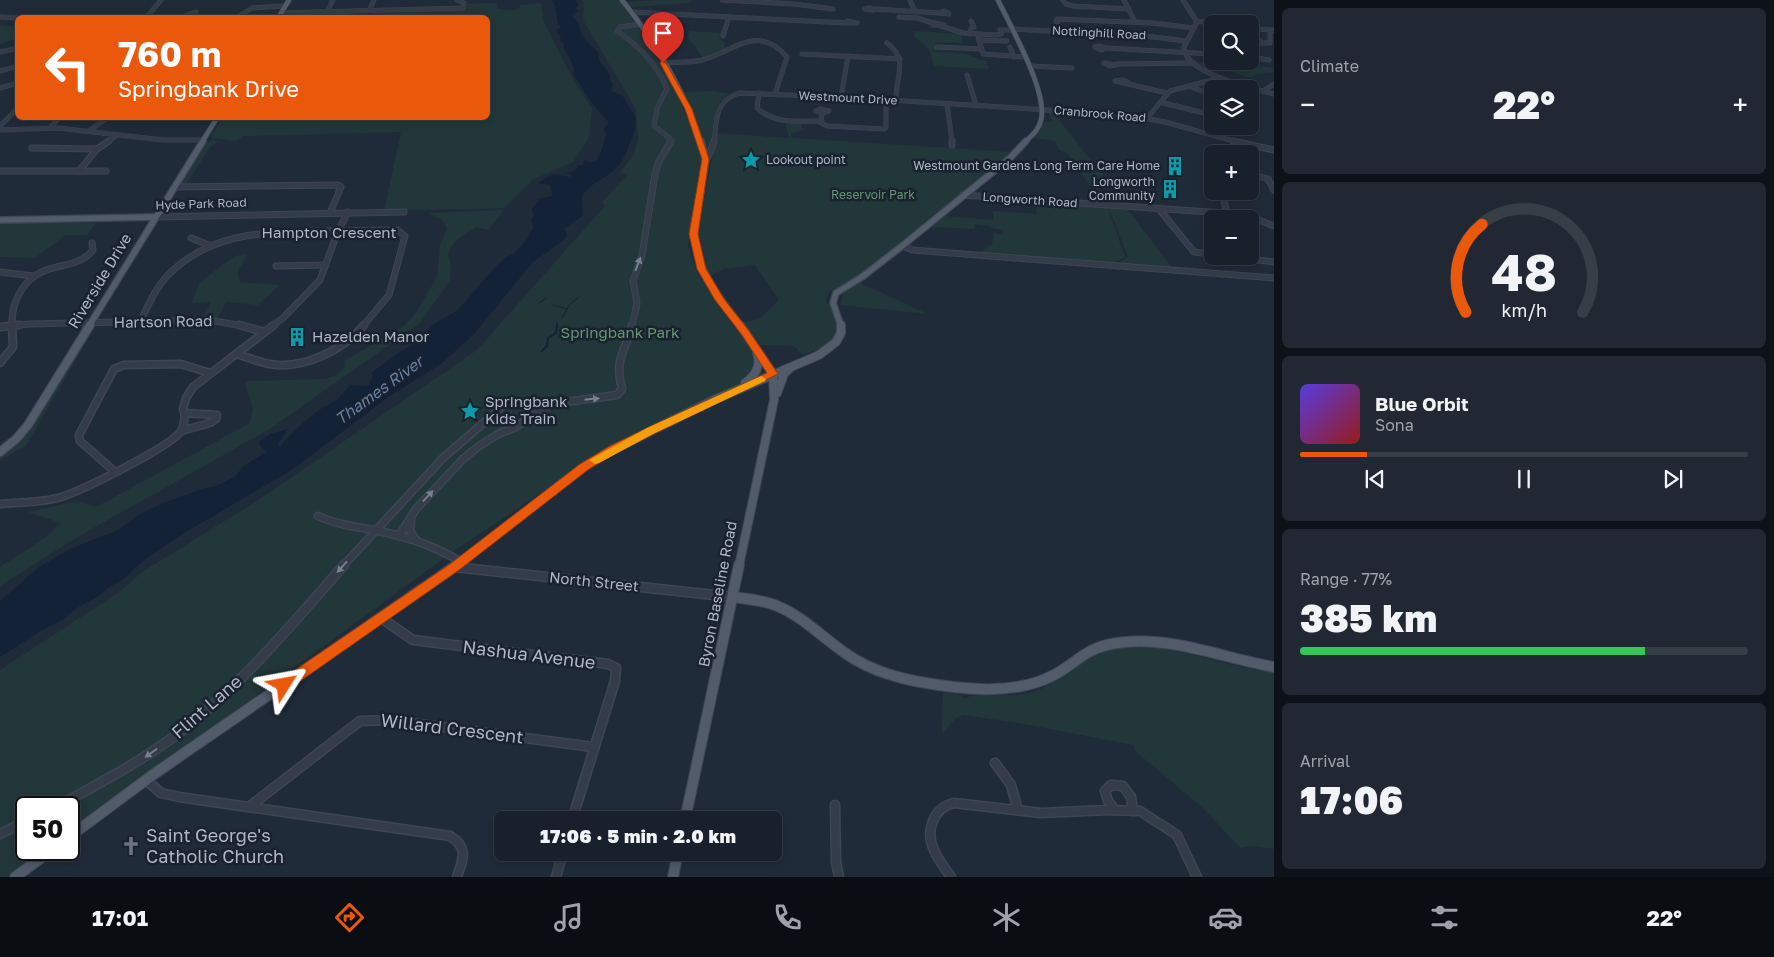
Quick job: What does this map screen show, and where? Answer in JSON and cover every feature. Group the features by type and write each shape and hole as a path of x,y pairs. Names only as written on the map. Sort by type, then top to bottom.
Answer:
{"main road":[{"path":"281,13 289,0"},
{"path":"622,0 641,25 663,63 688,109 700,139 705,162 694,234 695,246 702,269 715,292 773,374"},
{"path":"80,830 146,780 458,564 584,467 614,449 721,396 819,355 836,343 841,325 833,307 836,293 862,277 902,246 1010,158 1037,130 1041,120 1042,109 1035,79 998,0"},
{"name":"Riverside Drive","path":"0,452 16,439 28,425 216,120"},
{"name":"Hyde Park Road","path":"0,220 156,217"},
{"path":"721,396 748,381 755,374 760,360 753,344"},
{"path":"766,362 776,365 793,365"},
{"path":"774,400 784,374 793,365"},
{"name":"Byron Baseline Road","path":"687,811 774,400 773,374"},
{"path":"755,381 770,385 774,400"},
{"path":"733,597 763,600 791,612 821,636 865,664 908,680 957,687 994,689 1026,686 1052,676 1088,651 1118,642 1169,645 1246,664 1274,667"},
{"path":"15,877 37,861"},
{"path":"673,877 676,861"}],"street":[{"path":"148,15 161,0"},
{"path":"327,12 333,0"},
{"path":"370,9 374,0"},
{"path":"281,13 342,12 370,9 463,8 465,4 460,0"},
{"path":"722,0 794,4 833,9"},
{"path":"910,0 915,12"},
{"path":"1062,0 1066,4 1073,6 1128,9"},
{"path":"1124,0 1135,22"},
{"path":"1183,0 1196,21 1186,41 1184,51"},
{"path":"238,15 251,8 285,6"},
{"path":"874,9 940,13"},
{"path":"187,15 196,12"},
{"path":"632,12 847,23"},
{"path":"0,17 15,18"},
{"path":"723,36 729,17"},
{"name":"Nottinghill Road","path":"899,17 917,18 970,34 999,35 1000,30 1061,31 1145,36 1186,41"},
{"path":"1061,31 1056,21 1057,19 1135,22 1194,28"},
{"path":"970,34 971,29 974,27 971,21"},
{"path":"1196,21 1204,22"},
{"path":"399,536 416,509 463,459 479,446 514,428 551,404 610,397 617,395 622,389 619,377 619,359 629,337 637,304 633,281 642,254 655,174 659,161 672,140 654,126 658,117 657,108 666,89 664,82 644,55 620,31 624,27 641,25"},
{"path":"1250,28 1272,30 1270,43 1261,43 1250,28"},
{"path":"1007,41 978,38 982,52 987,55 1026,57"},
{"path":"663,63 704,59 744,41 770,42 776,45 787,57 776,94"},
{"path":"887,43 894,47 902,68 894,90 896,100"},
{"path":"937,47 981,49"},
{"path":"1010,47 1014,56"},
{"path":"1106,48 1204,53"},
{"path":"0,52 15,49"},
{"path":"1184,51 1194,63 1221,78 1274,94"},
{"path":"802,54 900,59"},
{"path":"841,97 848,56"},
{"path":"1259,58 1269,60"},
{"path":"1069,62 1074,73"},
{"path":"1116,64 1194,63"},
{"path":"1030,66 1072,68"},
{"path":"0,71 15,67"},
{"path":"967,75 976,105"},
{"path":"1148,118 1167,94 1188,86 1221,78"},
{"path":"0,88 15,84"},
{"path":"1130,84 1167,94"},
{"path":"1263,91 1274,84"},
{"path":"1188,86 1204,92"},
{"path":"759,93 757,108 766,116 782,122 822,121"},
{"name":"Westmount Drive","path":"705,162 712,155 718,107 721,102 732,94 759,93 1042,109"},
{"path":"822,113 822,121 827,126 884,128 886,127 886,100"},
{"path":"1160,102 1204,113"},
{"path":"946,104 952,145"},
{"name":"Cranbrook Road","path":"1042,109 1103,112 1148,118 1244,144 1274,150"},
{"path":"0,126 15,111"},
{"path":"50,128 56,120"},
{"path":"89,131 104,120"},
{"path":"0,130 50,128 162,140 203,140"},
{"path":"79,171 97,149 118,135"},
{"path":"32,148 97,149"},
{"path":"0,171 106,172"},
{"path":"1259,176 1268,179 1274,190"},
{"path":"174,187 338,186 340,187 330,212"},
{"name":"Longworth Road","path":"963,195 1204,212"},
{"path":"1159,209 1194,252 1204,254"},
{"path":"181,432 185,413 183,409 186,398 193,387 283,318 320,280 338,231 348,212"},
{"name":"Hyde Park Road","path":"156,217 404,212"},
{"name":"Longworth Road","path":"1259,220 1272,224"},
{"name":"Hampton Crescent","path":"140,322 159,286 167,276 209,245 231,237 258,233 338,231 398,230 403,233 405,236 391,289 384,304 360,330 339,346 308,361 272,364 236,354"},
{"path":"191,238 209,245"},
{"path":"0,363 13,347 12,309 14,303 32,276 48,268 87,257 93,250 92,243"},
{"path":"902,246 913,250 1274,278"},
{"path":"1259,260 1274,262"},
{"path":"276,266 326,265"},
{"path":"0,272 32,276"},
{"name":"Hartson Road","path":"0,327 91,323 227,322 265,332"},
{"path":"114,471 80,442 79,435 114,369 124,365 181,364 210,373"},
{"name":"Flint Lane","path":"76,796 137,763 195,720 260,658 374,530 443,458 503,406"},
{"path":"0,504 59,498 164,446 181,432 210,423 216,419 216,415 211,414 185,413"},
{"path":"318,516 335,524 374,530 416,540 447,552 458,564"},
{"path":"411,517 410,531 416,540"},
{"name":"North Street","path":"458,564 733,597"},
{"name":"Nashua Avenue","path":"381,618 413,640 608,664 616,668 615,681 575,811"},
{"name":"Willard Crescent","path":"250,807 360,721 374,719 593,747"},
{"path":"996,763 1011,785 1018,810"},
{"path":"146,780 161,793 450,836 459,840 463,849 463,860 457,877"},
{"path":"1115,810 1108,800 1106,791 1111,785 1123,786 1131,796 1133,811"},
{"path":"951,877 932,845 930,829 936,812 945,804 954,802 1041,813 1115,810 1140,811 1177,835 1197,877"},
{"path":"835,805 836,862 840,877"},
{"path":"0,834 15,826"},
{"path":"556,877 560,861"}],"green space":[{"name":"Springbank Park","path":"582,0 619,0 638,26 677,93 702,156 688,246 697,272 756,356 755,370 740,383 611,446 451,553 80,824 80,796 15,796 15,861 29,861 7,877 0,877 0,670 122,590 142,572 257,501 477,350 605,206 602,202 627,175 620,173 634,154 638,139 636,109 583,20 584,4"},
{"path":"692,0 691,3 630,7 627,2"},
{"path":"541,3 544,22 571,76 592,109 589,138 573,162 532,180 504,208 384,211 401,132 243,136 235,141 210,137 222,120 490,120 490,15 372,15 373,10 464,10 466,4 498,4 497,9 511,11 519,8 520,5"},
{"path":"0,26 15,26 15,40 0,44"},
{"path":"689,31 722,33 719,39 726,43 724,46 727,47 703,58 688,38"},
{"path":"914,31 962,34 962,43 935,42 936,52 967,54 986,61 989,69 934,66 928,49 915,38"},
{"path":"1259,66 1272,68 1274,72 1258,74 1250,78 1229,70 1259,70"},
{"path":"714,91 730,94 718,105 715,113 711,148 708,155 682,92"},
{"path":"1048,112 1055,112 1056,116 1108,182 1095,183 1111,203 1102,202 1066,152 1060,151 1055,141 1033,138 1044,122 1053,122"},
{"name":"Reservoir Park","path":"785,122 802,122 801,128 806,129 791,134 792,138 1012,152 862,274 829,292 826,300 838,321 839,328 837,334 828,344 803,355 794,346 760,345 743,322 759,319 779,300 755,265 723,269 711,276 700,250 697,236 717,133 789,138"},
{"path":"213,140 218,142 210,147 185,186 180,185 206,143"},
{"path":"1037,203 1108,208 1125,257 1113,263 977,254 992,244 994,233 1002,234 1002,230 991,228 991,226 975,224 974,229 930,227 945,216 993,220 993,211 1036,214"},
{"path":"1109,209 1128,210 1173,269 1117,264 1128,257"},
{"path":"504,210 488,230 476,227 458,239 451,247 448,255 451,265 450,280 420,323 270,429 74,539 0,586 0,567 46,537 61,523 28,512 68,503 82,502 96,507 250,423 253,408 245,384 249,381 325,379 337,375 345,366 344,361 404,326 416,313 437,277 440,245 447,229 443,221 429,213"},
{"path":"0,223 96,223 87,235 66,235 35,258 0,257"},
{"path":"247,254 238,271 240,282 280,285 258,305 226,302 218,318 203,318 211,302 191,303 200,282 235,256"},
{"path":"860,283 928,314 840,305 843,294"},
{"path":"96,325 26,446 0,460 0,457 17,444 35,423"},
{"path":"1141,645 1174,650 1240,667 1274,672 1274,849 1253,846 1240,848 1203,808 1135,751 1134,745 1024,724 963,715 955,719 942,735 943,690 956,693 964,698 981,695 1016,695 1033,692 1050,684 1099,653 1114,648"}],"water":[{"name":"Thames River","path":"552,0 575,0 579,5 575,8 578,11 572,15 573,18 578,22 582,36 598,52 600,62 610,75 610,80 613,83 611,91 624,98 634,114 635,121 635,129 622,161 613,171 584,193 582,197 582,216 564,229 567,235 564,240 533,262 473,335 442,363 387,398 293,469 181,535 148,557 122,580 109,587 99,596 0,657 0,601 39,567 70,549 118,530 138,515 163,503 216,486 236,476 242,467 266,452 262,449 259,442 270,434 288,429 278,444 280,446 296,429 319,410 338,399 350,385 368,386 373,376 371,373 416,343 434,324 458,310 495,267 505,258 515,253 527,239 534,226 531,221 534,214 532,209 540,198 552,195 550,185 538,183 553,174 570,177 573,175 567,174 578,168 576,166 583,165 584,161 589,160 587,163 598,160 597,158 602,150 606,135 604,128 609,122 593,105 573,74 574,68 563,46 565,44 560,41 561,36 557,34 557,30 561,26 558,24"}],"waterway":[{"path":"562,318 570,304 579,297"},
{"path":"539,303 546,298"},
{"path":"553,305 567,309"},
{"path":"542,351 547,346 548,338 556,333 557,325"}],"slow traffic":[{"path":"595,460 651,430 761,379"}],"place":[{"name":"Lookout point","path":"751,160"},
{"name":"Westmount Gardens Long Term Care Home","path":"1175,166"},
{"name":"Longworth Community","path":"1170,189"},
{"name":"Hazelden Manor","path":"297,337"},
{"name":"Springbank Kids Train","path":"470,411"},
{"name":"Saint George's Catholic Church","path":"131,846"}],"route":[{"path":"284,685 454,567 584,467 651,430 773,374 746,333 720,300 702,269 695,246 694,234 706,159 688,109 674,80 663,63"}]}
